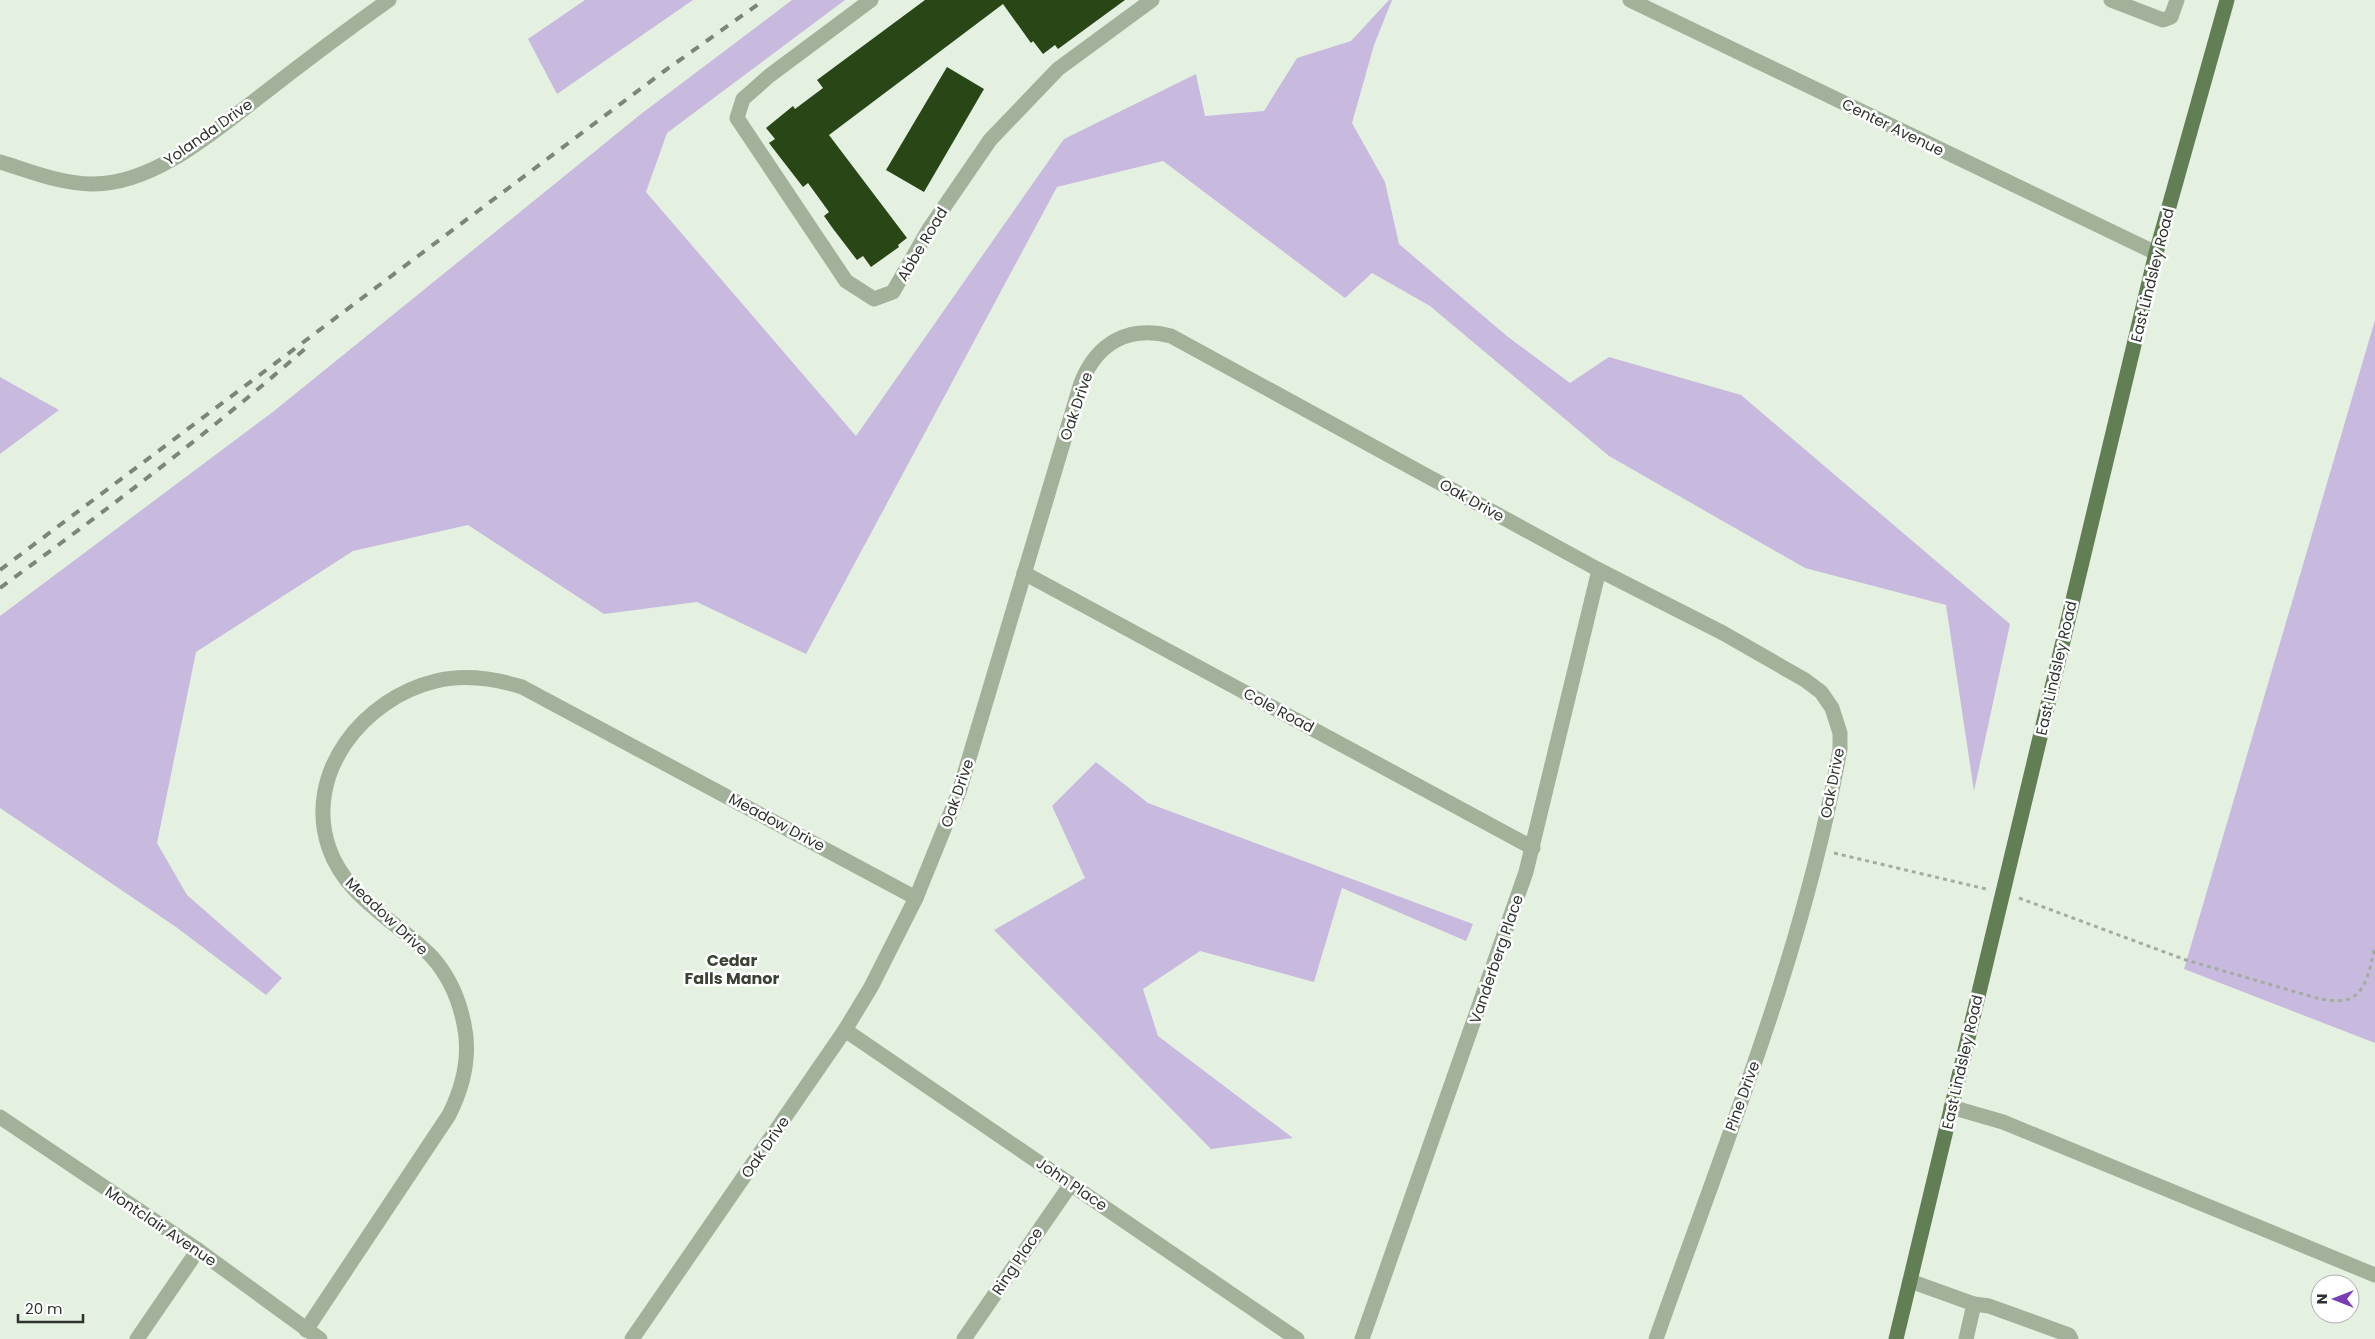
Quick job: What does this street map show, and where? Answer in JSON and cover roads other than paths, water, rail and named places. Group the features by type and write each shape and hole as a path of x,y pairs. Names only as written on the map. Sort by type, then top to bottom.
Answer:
{"main road":[{"name":"East Lindsley Road","path":"1896,1339 2156,253 2225,0"}],"street":[{"name":"Yolanda Drive","path":"0,162 58,179 94,184 135,176 161,165 208,135 389,0"},
{"name":"Abbe Road","path":"871,0 769,76 743,98 737,118 846,282 874,299 893,292 929,229 990,140 1058,69 1152,0"},
{"name":"Center Avenue","path":"1630,0 2156,253"},
{"path":"2111,0 2163,20 2171,17 2177,0"},
{"name":"Oak Drive","path":"632,1339 845,1030 871,987 916,898 959,792 1086,370 1104,348 1129,334 1143,332 1171,336 1599,570 1731,637 1805,680 1827,700 1838,724 1840,749 1819,849"},
{"name":"Vanderberg Place","path":"1362,1339 1520,891 1533,848 1599,570"},
{"name":"Cole Road","path":"1024,573 1533,848"},
{"name":"Meadow Drive","path":"306,1330 449,1115 457,1100 465,1066 466,1031 454,991 444,973 431,957 353,888 335,863 324,833 323,797 327,779 334,762 345,742 376,710 395,697 436,681 480,678 522,687 916,898"},
{"name":"Pine Drive","path":"1656,1339 1780,987 1819,849"},
{"name":"John Place","path":"845,1030 1297,1339"},
{"path":"1951,1107 2003,1122 2375,1275"},
{"name":"Montclair Avenue","path":"0,1117 198,1250 320,1339"},
{"name":"Ring Place","path":"964,1339 1071,1184"},
{"path":"137,1339 198,1250"},
{"path":"1910,1281 1974,1304 1989,1306 2069,1335 2071,1339"},
{"path":"1966,1339 1974,1304"}],"railway":[{"path":"0,570 663,72 764,0"},
{"path":"0,588 156,471 307,347"}],"district":[{"name":"Cedar Falls Manor","path":"732,969"}]}
